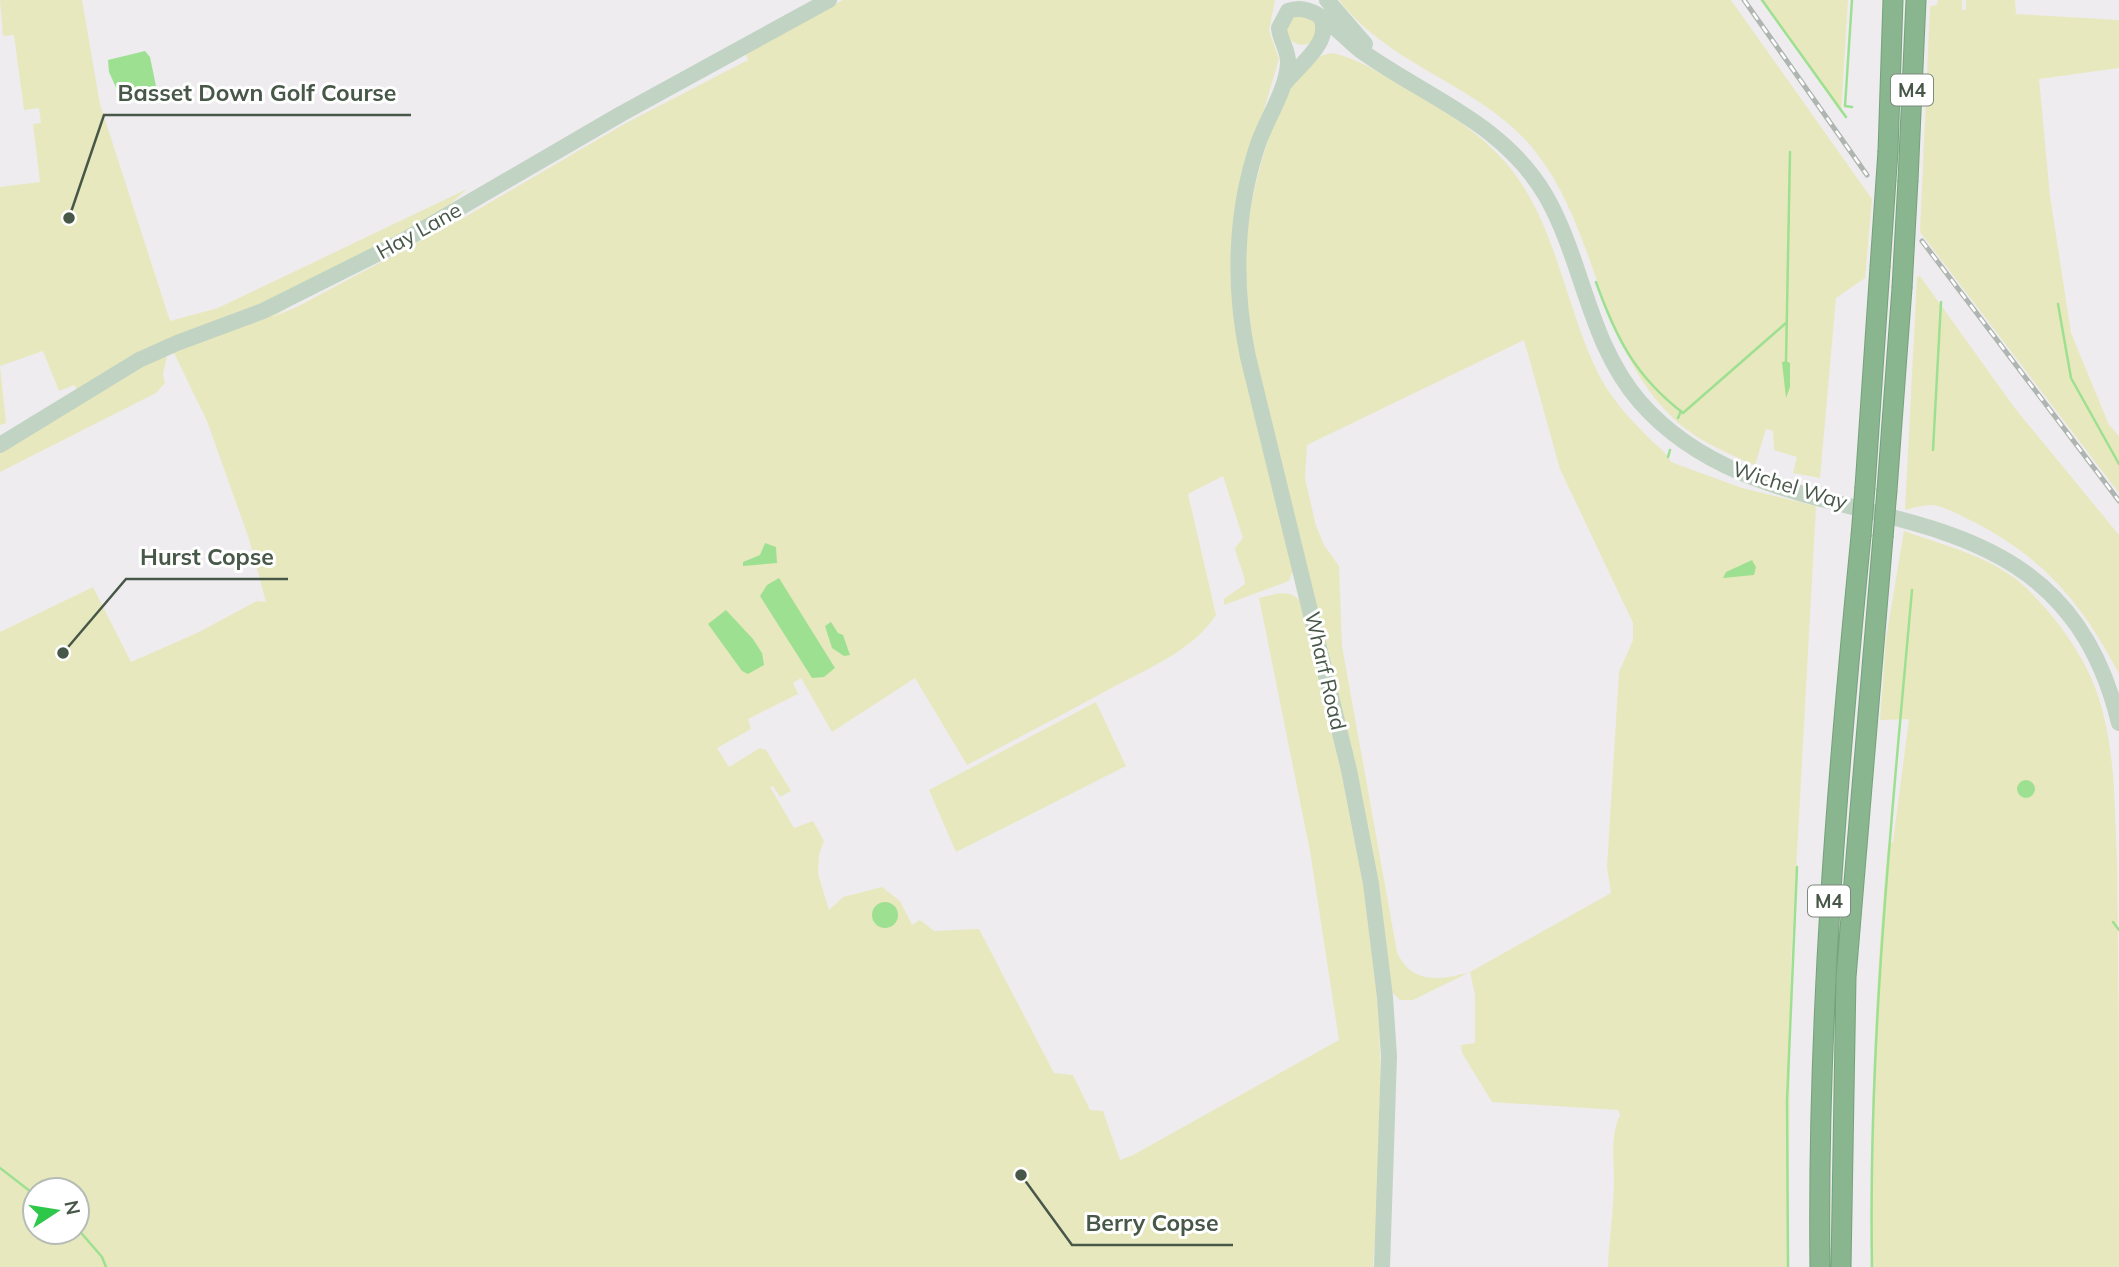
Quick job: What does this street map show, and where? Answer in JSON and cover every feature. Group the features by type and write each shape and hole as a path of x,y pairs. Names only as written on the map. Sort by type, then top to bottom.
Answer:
{"highway":[{"name":"M4","path":"1820,1267 1824,972 1836,790 1865,487 1888,150 1893,0"},
{"name":"M4","path":"1841,1267 1846,977 1902,288 1916,0"}],"street":[{"name":"Hay Lane","path":"0,445 139,360 274,306 401,242 621,114 829,0"},
{"name":"Wharf Road","path":"1283,0 1280,37 1286,47 1288,64 1283,85 1258,144 1245,198 1238,252 1239,302 1248,357 1349,770 1371,884 1388,1047 1382,1267"},
{"path":"1280,22 1286,13 1296,7 1318,7 1387,66"},
{"path":"1286,47 1300,53 1314,49 1325,31 1318,7"},
{"name":"Wichel Way","path":"1318,7 1361,50 1485,127 1530,173 1557,219 1603,347 1627,386 1681,441 1732,470 1934,527 1999,555 2044,589 2075,625 2106,680 2119,723"},
{"name":"Wichel Way","path":"1314,49 1339,45 1361,50"},
{"name":"Wharf Road","path":"1283,85 1314,49"}],"shaded area":[{"path":"0,0 82,0 100,104 170,321 218,308 467,189 441,212 273,317 297,307 465,217 626,123 748,60 745,52 843,0 1275,0 1269,31 1279,59 1235,207 1231,262 1293,570 1289,581 1224,605 1224,599 1245,584 1235,548 1243,538 1223,476 1188,494 1216,615 1194,640 1151,667 967,765 915,678 832,732 801,678 793,683 798,694 748,719 751,729 717,748 729,767 760,748 766,750 791,791 780,797 773,786 770,787 794,828 813,821 824,841 819,855 818,874 829,910 843,897 882,887 900,901 912,925 920,920 934,931 979,929 1054,1073 1073,1075 1090,1110 1103,1111 1120,1160 1339,1040 1310,851 1259,598 1282,593 1297,598 1302,603 1342,767 1370,916 1380,1066 1379,1167 1373,1267 0,1267 0,632 93,587 131,662 197,633 257,601 266,602 249,539 207,421 174,353 164,355 167,357 163,374 165,383 156,393 0,472 0,452 78,391 74,385 59,391 43,351 0,366 0,187 40,182 33,124 41,123 39,108 24,110 14,35 3,36"},
{"path":"1339,0 1731,0 1872,199 1865,278 1836,298 1820,478 1793,473 1797,457 1774,450 1773,431 1766,429 1755,465 1700,439 1672,417 1648,389 1629,357 1613,324 1574,219 1558,186 1538,155 1517,131 1493,112 1386,44 1361,24"},
{"path":"1762,0 1848,0 1841,113 1766,6"},
{"path":"1938,0 1962,0 1962,10 1966,10 1966,0 2015,0 2016,14 2119,20 2119,68 2039,79 2050,196 2071,333 2109,425 2119,436 2119,493 1920,232 1930,6 1937,5"},
{"path":"1302,15 1313,19 1317,30 1313,41 1302,45 1291,41 1287,30 1291,19"},
{"path":"145,51 150,57 157,91 154,96 122,101 109,72 108,60"},
{"path":"1333,53 1375,70 1463,124 1506,163 1523,186 1549,239 1588,351 1600,377 1621,408 1671,462 1742,488 1816,506 1791,963 1788,1267 1608,1267 1614,1191 1614,1139 1620,1115 1618,1110 1492,1102 1462,1053 1461,1045 1475,1043 1475,995 1470,972 1413,1000 1400,1000 1391,991 1380,892 1350,751 1249,329 1247,308 1245,276 1248,222 1261,165 1270,133 1283,103 1297,78 1314,61","holes":["1524,340 1560,469 1633,623 1633,640 1619,672 1607,867 1611,893 1470,972 1438,978 1419,975 1403,963 1397,952 1342,646 1339,566 1324,545 1316,526 1305,478 1307,445"]},
{"path":"1920,276 2014,407 2119,535 2119,674 2075,604 2059,585 2020,550 1972,521 1942,507 1929,505 1905,510 1917,277"},
{"path":"1782,362 1790,363 1790,387 1786,398"},
{"path":"0,366 6,423 0,425"},
{"path":"1904,531 1981,559 2023,585 2056,621 2076,649 2097,693 2111,755 2117,860 2119,1267 1872,1267 1872,1108 1880,949 1888,844 1893,842 1909,719 1880,720 1886,638"},
{"path":"765,543 776,547 777,563 743,566 743,562 760,555"},
{"path":"1752,560 1756,567 1754,575 1723,578 1726,572"},
{"path":"779,578 835,668 824,677 812,678 760,596 767,585"},
{"path":"726,610 762,653 764,665 748,674 742,671 708,624"},
{"path":"831,622 838,633 843,635 850,655 844,656 832,648 825,626"},
{"path":"1096,702 1126,766 956,852 929,790"},
{"path":"2026,780 2032,783 2035,789 2032,795 2026,798 2020,795 2017,789 2020,783"},
{"path":"885,902 894,906 898,915 894,924 885,928 876,924 872,915 876,906"}],"waterway":[{"path":"1762,0 1846,117"},
{"path":"1852,0 1845,106 1852,107"},
{"path":"1786,361 1790,152"},
{"path":"1596,282 1611,321 1629,355 1652,385 1683,413 1786,323"},
{"path":"1933,450 1941,302"},
{"path":"2058,304 2071,378 2119,464"},
{"path":"1678,418 1681,411"},
{"path":"1668,457 1670,450"},
{"path":"1872,1267 1878,1012 1912,590"},
{"path":"1788,1267 1787,1101 1797,867"},
{"path":"2113,922 2119,930"},
{"path":"0,1168 21,1184"},
{"path":"91,1244 102,1257 106,1267"}],"railway":[{"path":"1744,0 1867,175"},
{"path":"1922,241 2119,501"}],"place":[{"name":"Basset Down Golf Course","path":"69,218"},
{"name":"Hurst Copse","path":"63,653"},
{"name":"Berry Copse","path":"1021,1175"}]}
